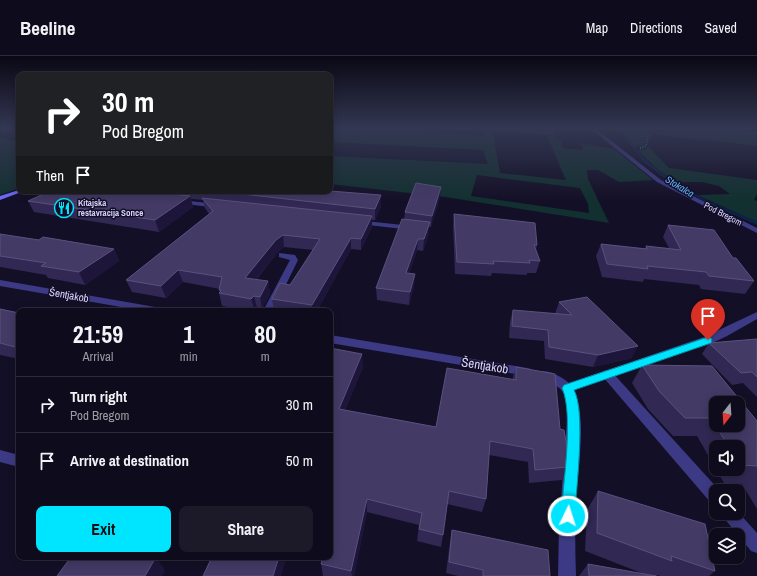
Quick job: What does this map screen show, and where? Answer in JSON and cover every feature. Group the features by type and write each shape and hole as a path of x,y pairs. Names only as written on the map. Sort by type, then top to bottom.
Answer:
{"main road":[{"path":"0,198 16,192"}],"street":[{"name":"Pod Bregom","path":"622,152 659,181 757,231"},
{"path":"169,201 224,207"},
{"path":"350,221 421,229"},
{"path":"270,308 294,260 292,257 282,255"},
{"name":"Šentjakob","path":"0,283 144,308"},
{"path":"567,576 566,544 574,417 572,397 568,388 708,340 757,315"},
{"name":"Šentjakob","path":"333,340 538,374 559,381 568,388"},
{"path":"607,374 709,490"},
{"path":"0,456 16,460"},
{"path":"735,520 757,545"}],"green space":[{"path":"0,152 16,152 16,189 0,195"},
{"path":"484,152 496,152 500,173 566,180 554,152 618,152 653,180 619,182 598,170 587,170 588,179 609,223 445,197 333,184 333,156 488,164","holes":["477,175 580,188 588,204 589,213 471,196"]},
{"path":"640,152 654,152 669,168 757,180 757,194 754,200 757,201 757,222 697,195 730,194 719,186 702,182 675,182 656,168"}],"building":[{"path":"416,183 441,187 432,216 405,212"},
{"path":"333,191 381,195 375,209 242,194 333,194"},
{"path":"43,194 172,194 190,196 155,220 28,201"},
{"path":"202,198 372,216 361,239 351,238 312,305 272,299 280,283 290,285 320,239 283,235 276,240 245,278 268,281 260,297 254,296 251,299 219,293 221,291 219,290 222,277 178,270 161,286 126,280 213,211"},
{"path":"454,214 535,223 537,245 534,245 540,261 529,260 530,263 493,261 494,264 457,262"},
{"path":"402,219 430,222 424,239 418,239 406,273 415,274 410,292 376,288"},
{"path":"668,225 714,230 733,258 736,258 754,281 709,276 706,272 647,266 648,269 607,264 601,244 647,249 646,246 681,250"},
{"path":"0,234 39,240 43,237 114,249 79,272 41,266 46,263 0,256"},
{"path":"587,297 638,346 598,355 549,347 548,330 512,326 513,310 572,315 559,302"},
{"path":"0,309 16,312 16,347 0,343"},
{"path":"757,339 757,377 752,372 741,373 709,343"},
{"path":"333,349 362,354 339,409 436,427 447,368 516,380 516,367 555,374 560,429 564,430 569,458 568,467 535,470 533,449 490,441 486,499 449,491 443,535 419,529 422,513 367,499 351,571 321,564 322,560 333,560"},
{"path":"642,365 712,366 737,396 709,396 709,418 685,418 659,391"},
{"path":"745,406 757,421 757,466 745,465 745,440 725,440 720,432 745,432"},
{"path":"598,491 705,524 709,543 709,564 714,564 715,571 671,556 672,561 597,533"},
{"path":"452,530 548,550 550,576 483,576 483,570 449,562"},
{"path":"69,560 154,560 145,576 57,576"},
{"path":"211,560 278,560 273,576 203,576"},
{"path":"588,564 656,576 589,576"}],"waterway":[{"name":"Stokalca","path":"637,152 645,161 670,181 712,204 757,223"}],"place":[{"name":"Kitajska restavracija Sonce","path":"64,208"}],"route":[{"path":"568,516 574,417 572,397 568,388 708,340"}]}
